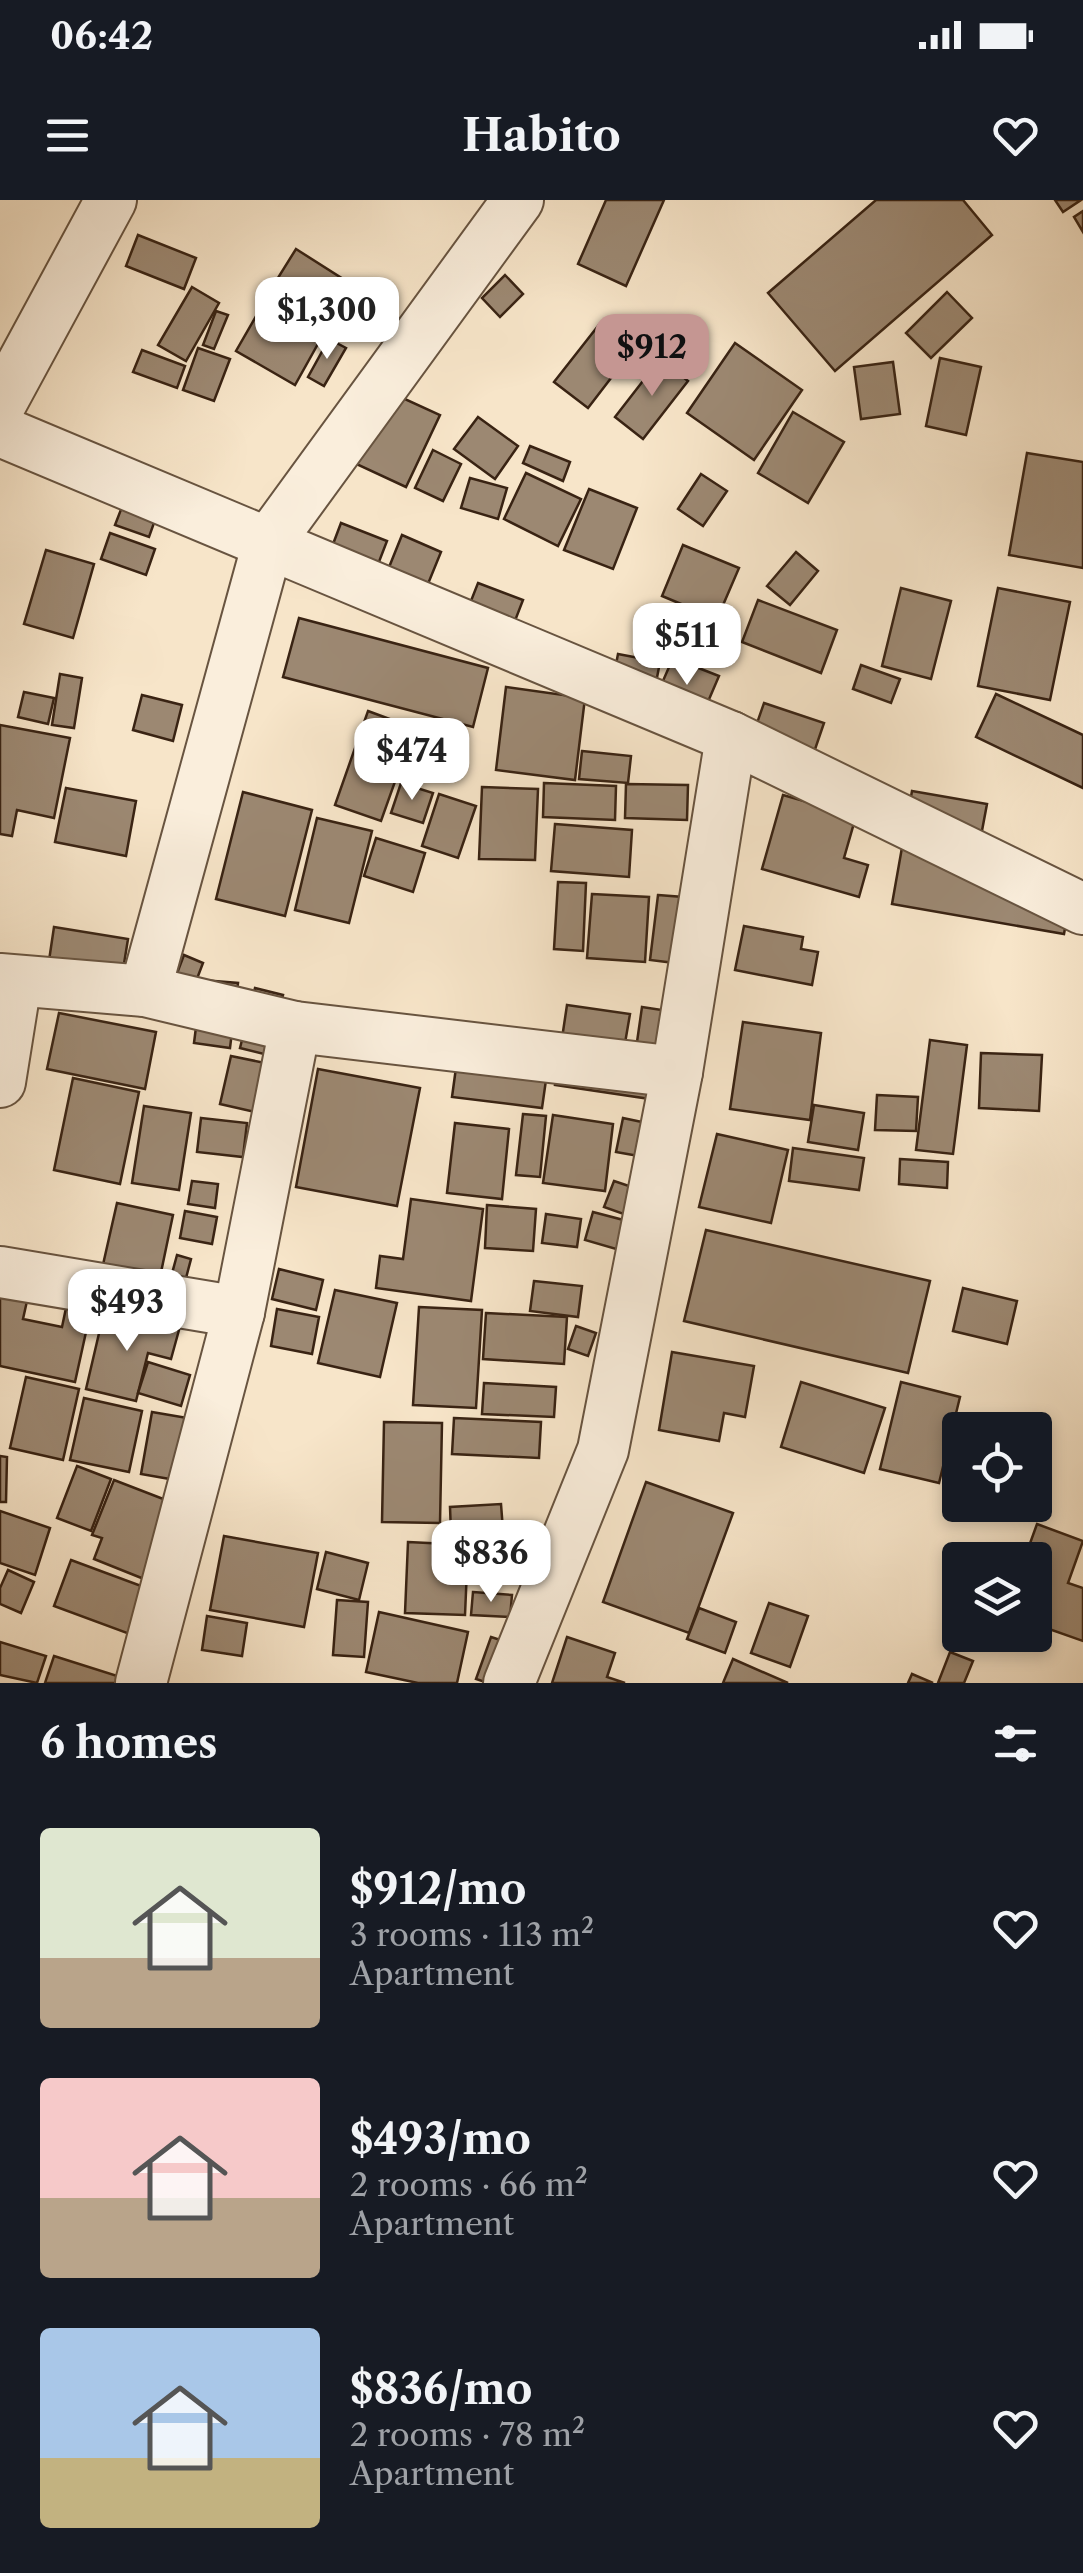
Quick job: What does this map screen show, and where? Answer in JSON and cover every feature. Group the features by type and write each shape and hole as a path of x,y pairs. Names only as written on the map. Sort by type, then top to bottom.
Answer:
{"street":[{"path":"0,405 111,200"},
{"path":"144,991 268,543 518,200"},
{"path":"0,431 732,737 1083,909"},
{"path":"509,1683 603,1450 677,1072 732,737"},
{"path":"0,1082 8,980 144,991 296,1028 677,1072"},
{"path":"141,1683 240,1312 296,1028"},
{"path":"0,1272 240,1312"}],"building":[{"path":"606,200 664,200 626,286 578,264"},
{"path":"876,200 963,200 992,235 835,371 768,293"},
{"path":"1055,200 1081,200 1063,212"},
{"path":"1083,211 1083,232 1074,217"},
{"path":"138,235 196,258 184,289 126,266"},
{"path":"296,249 354,286 329,326 271,289"},
{"path":"505,275 523,294 500,317 482,298"},
{"path":"192,287 219,303 186,361 158,345"},
{"path":"947,292 972,318 931,358 906,333"},
{"path":"266,299 324,333 295,385 236,351"},
{"path":"216,311 228,315 214,349 203,345"},
{"path":"598,326 631,352 588,408 554,382"},
{"path":"329,339 346,348 324,386 308,377"},
{"path":"735,343 802,390 754,460 687,413"},
{"path":"198,348 230,359 214,401 183,390"},
{"path":"142,350 185,366 177,388 133,372"},
{"path":"940,358 981,367 966,435 926,426"},
{"path":"660,359 688,381 643,439 615,417"},
{"path":"893,362 900,414 861,419 854,367"},
{"path":"372,384 440,415 406,487 339,456"},
{"path":"793,412 844,442 808,503 758,473"},
{"path":"478,417 518,446 495,479 454,449"},
{"path":"530,446 570,462 563,481 523,463"},
{"path":"433,450 461,464 443,501 415,488"},
{"path":"1027,453 1083,462 1083,568 1009,555"},
{"path":"526,473 581,499 558,546 504,519"},
{"path":"701,474 727,491 703,526 678,509"},
{"path":"470,478 507,488 498,519 461,508"},
{"path":"589,489 637,508 613,569 564,550"},
{"path":"127,494 160,506 149,537 115,525"},
{"path":"341,523 387,541 367,593 321,576"},
{"path":"110,533 155,549 146,575 101,559"},
{"path":"402,535 441,552 410,628 371,612"},
{"path":"683,545 739,568 717,619 662,596"},
{"path":"46,550 94,564 73,638 24,624"},
{"path":"796,552 818,571 790,605 767,586"},
{"path":"478,583 523,600 501,657 456,639"},
{"path":"901,588 951,601 931,679 882,666"},
{"path":"998,588 1070,602 1050,700 978,686"},
{"path":"758,600 837,630 821,673 742,642"},
{"path":"299,618 488,668 473,727 283,677"},
{"path":"618,654 660,662 649,719 607,711"},
{"path":"673,658 719,676 701,718 655,699"},
{"path":"861,665 900,679 891,703 853,689"},
{"path":"60,674 82,678 74,728 52,725"},
{"path":"506,687 585,698 575,780 496,770"},
{"path":"24,692 54,698 48,724 18,717"},
{"path":"996,694 1083,735 1083,788 976,737"},
{"path":"142,695 182,705 173,741 133,730"},
{"path":"764,703 824,723 811,761 823,800 740,772"},
{"path":"368,711 414,728 381,821 335,805"},
{"path":"0,725 70,738 54,818 17,810 12,836 0,834"},
{"path":"582,751 631,756 628,783 579,779"},
{"path":"401,783 433,793 423,823 391,813"},
{"path":"544,783 616,786 615,820 543,817"},
{"path":"626,784 688,785 687,820 625,818"},
{"path":"482,787 538,789 535,860 479,859"},
{"path":"66,788 136,801 126,856 55,842"},
{"path":"912,791 987,804 975,868 1073,884 1064,934 892,904"},
{"path":"243,792 312,810 285,916 216,899"},
{"path":"439,794 476,806 458,858 422,846"},
{"path":"783,795 856,816 844,858 868,865 859,897 762,869"},
{"path":"317,818 372,831 349,923 295,910"},
{"path":"555,824 632,830 629,877 551,871"},
{"path":"376,838 425,853 413,892 364,876"},
{"path":"558,882 586,883 583,951 554,949"},
{"path":"592,894 649,897 645,962 587,958"},
{"path":"658,895 683,897 675,963 650,960"},
{"path":"744,926 803,937 801,949 818,952 812,985 735,970"},
{"path":"54,927 128,939 116,1013 43,1001"},
{"path":"184,955 203,963 190,997 171,989"},
{"path":"202,980 238,983 230,1048 194,1043"},
{"path":"255,988 283,995 268,1055 240,1048"},
{"path":"567,1005 630,1014 624,1049 657,1100 555,1085"},
{"path":"642,1007 675,1012 670,1047 637,1042"},
{"path":"59,1013 156,1032 145,1089 47,1069"},
{"path":"743,1022 821,1033 810,1120 730,1109"},
{"path":"462,1024 546,1080 542,1108 452,1097"},
{"path":"930,1040 967,1045 953,1154 916,1150"},
{"path":"981,1053 1042,1055 1039,1111 979,1108"},
{"path":"231,1056 265,1063 255,1112 220,1104"},
{"path":"318,1069 420,1088 397,1206 296,1187"},
{"path":"73,1078 139,1092 120,1184 54,1170"},
{"path":"877,1095 918,1097 916,1131 875,1130"},
{"path":"814,1105 864,1113 858,1150 808,1142"},
{"path":"144,1106 191,1113 179,1190 132,1183"},
{"path":"523,1114 546,1116 540,1177 516,1175"},
{"path":"553,1115 613,1124 605,1191 543,1183"},
{"path":"201,1118 247,1123 243,1157 197,1152"},
{"path":"623,1118 656,1125 650,1158 616,1152"},
{"path":"455,1123 509,1129 502,1199 447,1193"},
{"path":"717,1134 788,1150 771,1223 699,1207"},
{"path":"793,1148 864,1158 859,1190 789,1181"},
{"path":"900,1159 948,1162 947,1188 899,1184"},
{"path":"192,1181 218,1184 215,1208 188,1204"},
{"path":"614,1181 641,1190 632,1217 604,1207"},
{"path":"411,1199 483,1209 471,1301 376,1288 380,1256 403,1259"},
{"path":"117,1203 173,1215 159,1282 102,1269"},
{"path":"487,1205 536,1209 533,1251 485,1248"},
{"path":"185,1211 217,1217 212,1244 180,1238"},
{"path":"593,1212 631,1222 623,1251 585,1240"},
{"path":"546,1214 581,1219 577,1247 542,1243"},
{"path":"706,1230 930,1281 908,1373 684,1321"},
{"path":"177,1255 191,1259 181,1297 167,1292"},
{"path":"279,1269 323,1280 316,1310 272,1299"},
{"path":"0,1276 31,1283 23,1319 62,1327 66,1308 90,1314 75,1382 0,1366"},
{"path":"534,1281 582,1286 578,1317 530,1311"},
{"path":"963,1288 1017,1301 1007,1344 953,1331"},
{"path":"335,1290 397,1303 380,1377 318,1363"},
{"path":"419,1307 482,1310 476,1408 413,1405"},
{"path":"277,1309 319,1317 312,1354 271,1346"},
{"path":"104,1312 179,1330 171,1359 148,1353 136,1401 86,1389"},
{"path":"486,1313 567,1317 564,1364 483,1359"},
{"path":"576,1326 596,1333 588,1356 568,1349"},
{"path":"672,1352 754,1366 745,1417 724,1413 719,1441 659,1430"},
{"path":"148,1362 190,1375 181,1406 138,1393"},
{"path":"26,1377 79,1389 63,1460 10,1448"},
{"path":"801,1382 885,1408 864,1473 781,1447"},
{"path":"901,1382 960,1397 956,1412 942,1412 939,1483 880,1469"},
{"path":"484,1383 556,1387 554,1417 482,1414"},
{"path":"84,1398 142,1411 129,1472 70,1460"},
{"path":"152,1412 199,1420 187,1482 141,1474"},
{"path":"454,1418 541,1422 539,1458 452,1454"},
{"path":"384,1422 442,1423 440,1523 382,1522"},
{"path":"0,1456 7,1457 6,1502 0,1502"},
{"path":"77,1466 111,1479 91,1531 57,1518"},
{"path":"114,1480 184,1507 154,1583 94,1559 102,1538 92,1535"},
{"path":"646,1482 733,1513 689,1633 603,1602"},
{"path":"501,1504 503,1530 451,1533 450,1507"},
{"path":"0,1511 50,1528 35,1575 0,1563"},
{"path":"1037,1524 1083,1541 1068,1583 1083,1588 1083,1641 1052,1630 1052,1542 1030,1542"},
{"path":"224,1536 318,1553 304,1627 210,1610"},
{"path":"408,1542 468,1545 465,1615 405,1613"},
{"path":"326,1552 368,1563 359,1600 317,1589"},
{"path":"71,1560 152,1590 135,1636 54,1606"},
{"path":"8,1570 34,1582 21,1613 0,1604 0,1588"},
{"path":"473,1592 512,1595 510,1617 471,1615"},
{"path":"337,1600 368,1602 364,1657 333,1655"},
{"path":"769,1603 808,1616 790,1667 751,1653"},
{"path":"699,1608 736,1622 725,1653 687,1639"},
{"path":"379,1612 468,1632 457,1683 418,1683 366,1672"},
{"path":"207,1616 247,1623 242,1656 202,1650"},
{"path":"491,1637 510,1643 488,1683 476,1679"},
{"path":"567,1637 615,1653 607,1677 625,1683 552,1683"},
{"path":"0,1642 46,1656 37,1683 0,1675"},
{"path":"950,1652 973,1661 964,1683 938,1683"},
{"path":"54,1656 130,1680 129,1683 45,1683"},
{"path":"733,1659 788,1683 723,1683"},
{"path":"912,1674 933,1683 908,1683"}]}
